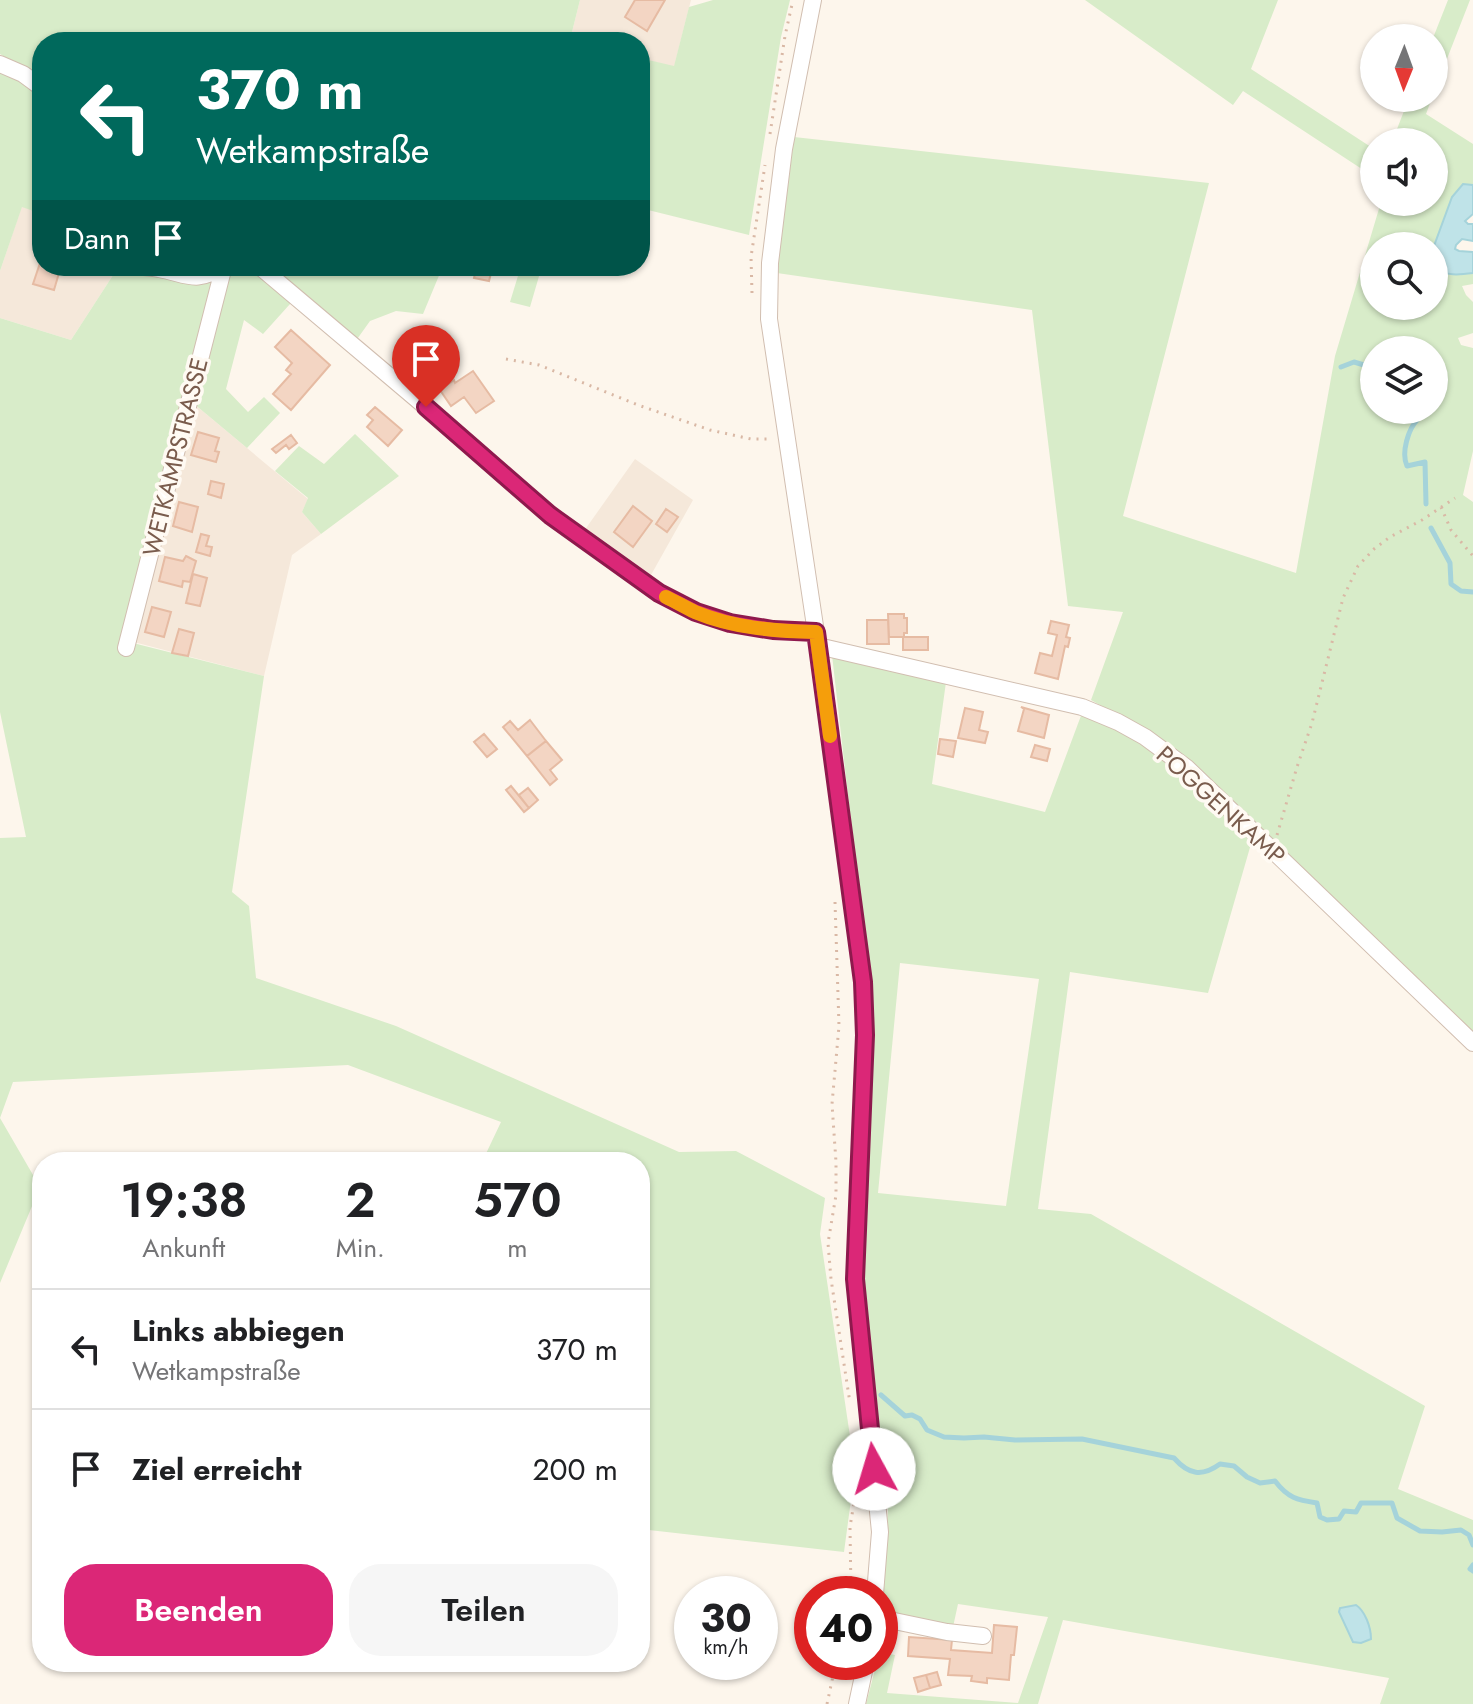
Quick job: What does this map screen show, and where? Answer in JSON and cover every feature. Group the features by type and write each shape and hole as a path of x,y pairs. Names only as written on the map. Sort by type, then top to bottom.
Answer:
{"street":[{"path":"813,0 784,149 770,263 769,319 817,639 863,982 865,1035 855,1279 880,1532 876,1576"},
{"path":"0,64 32,81"},
{"name":"WETKAMPSTRASSE","path":"126,648 221,276"},
{"path":"271,276 550,515 659,593 696,612 730,623 817,639"},
{"name":"POGGENKAMP","path":"817,639 1082,707 1145,737 1187,768 1473,1043"},
{"path":"898,1622 983,1636"},
{"path":"857,1704 862,1680"}],"path":[{"path":"768,146 793,0"},
{"path":"753,305 751,257 765,162"},
{"path":"506,359 539,365 710,430 751,439 787,437"},
{"path":"1273,850 1312,723 1338,619 1358,566 1390,537 1455,498"},
{"path":"1441,507 1451,530 1473,556"},
{"path":"835,898 839,1026 832,1104 836,1195 828,1243 852,1413"},
{"path":"851,1576 850,1527 859,1470"},
{"path":"827,1704 832,1680"}],"shaded area":[{"path":"580,0 691,0 674,67 650,61 650,32 572,32"},
{"path":"22,206 32,210 32,276 113,276 71,340 0,318 0,271"},
{"path":"193,403 308,499 302,512 321,534 292,555 264,676 130,641"},
{"path":"635,459 693,500 651,575 584,531"}],"green space":[{"path":"0,0 580,0 572,32 32,32 32,73 0,54"},
{"path":"713,0 790,0 781,37 749,235 650,210 650,60 674,66 689,7"},
{"path":"1085,0 1278,0 1251,69 1360,140 1360,168 1243,91 1233,105"},
{"path":"1448,0 1470,0 1448,56 1448,24 1439,24"},
{"path":"0,68 32,89 32,210 22,207 0,271"},
{"path":"1404,112 1426,114 1448,128 1397,128"},
{"path":"1448,128 1473,144 1473,185 1463,184 1441,232 1372,232 1377,216 1448,216"},
{"path":"794,137 1209,183 1123,516 1296,573 1335,356 1360,272 1360,320 1448,320 1448,273 1473,273 1473,284 1462,286 1473,302 1473,333 1458,338 1461,345 1473,348 1473,451 1463,495 1473,502 1473,1037 1151,734 1091,700 1123,612 1068,606 1032,310 777,273"},
{"path":"112,276 216,276 125,641 264,676 232,892 249,906 256,978 396,1026 679,1152 736,1151 825,1198 820,1234 855,1470 844,1552 650,1530 650,1152 487,1152 501,1122 348,1065 13,1082 0,1118 0,838 26,837 0,712 0,318 71,340"},
{"path":"226,276 439,276 423,314 396,311 370,321 355,342 299,294 263,334 244,320 226,389 248,412 264,397 280,413 247,448 193,403"},
{"path":"518,276 539,276 530,307 510,302"},
{"path":"355,434 399,476 321,534 302,512 308,498 275,471 299,446 324,464"},
{"path":"832,655 946,682 932,784 1045,812 1082,713 1117,726 1184,772 1253,837 1208,993 1070,972 1038,1209 1091,1214 1425,1406 1398,1489 1473,1520 1473,1704 1380,1704 1389,1678 1063,1620 1038,1704 866,1704 872,1680 890,1680 887,1693 1018,1703 1048,1617 958,1604 953,1627 898,1616 898,1576 883,1576 888,1511 858,1280 869,979","holes":["900,963 1039,979 1006,1206 878,1193"]},
{"path":"0,1118 32,1173 32,1206 0,1283"}],"water":[{"path":"1463,184 1473,185 1473,214 1465,221 1473,224 1473,241 1462,239 1455,249 1473,252 1473,273 1448,274 1448,232 1439,232 1445,216 1448,216 1452,197"},
{"path":"1356,1605 1365,1615 1371,1634 1371,1639 1361,1643 1353,1642 1339,1612 1340,1608"}],"building":[{"path":"635,0 665,0 647,31 625,17"},
{"path":"36,276 58,276 54,290 33,284"},
{"path":"474,276 490,276 489,281"},
{"path":"291,330 330,365 291,410 273,394 291,374 286,370 292,363 275,347"},
{"path":"428,343 449,373 435,383 428,374 418,382 403,361"},
{"path":"473,371 494,401 476,413 464,397 451,406 440,390"},
{"path":"375,407 402,430 388,446 367,427 373,420 367,415"},
{"path":"198,432 219,438 216,462 191,455"},
{"path":"291,435 297,443 289,449 286,445 276,453 272,449"},
{"path":"211,481 224,484 221,498 208,494"},
{"path":"179,502 198,507 192,532 173,526"},
{"path":"633,506 652,521 633,547 614,532"},
{"path":"666,509 678,517 667,532 656,524"},
{"path":"201,534 209,536 206,546 212,547 210,556 196,552"},
{"path":"186,556 196,561 190,582 183,581 182,587 159,581 165,557 183,561"},
{"path":"193,574 207,578 200,606 186,603"},
{"path":"152,607 171,612 164,637 145,632"},
{"path":"888,614 904,614 907,618 904,637 889,637"},
{"path":"867,620 888,620 889,644 867,644"},
{"path":"1051,621 1069,625 1066,637 1070,638 1068,647 1065,646 1058,679 1035,673 1040,653 1052,656 1057,635 1048,633"},
{"path":"179,629 194,633 188,656 172,653"},
{"path":"903,637 928,637 928,650 903,650"},
{"path":"1021,707 1049,715 1044,738 1018,731 1024,709"},
{"path":"965,708 983,712 979,730 988,732 985,743 958,738"},
{"path":"530,720 546,741 527,756 503,727 510,721 518,730"},
{"path":"484,734 497,749 487,757 474,742"},
{"path":"940,739 956,741 953,757 938,754"},
{"path":"546,741 562,760 550,770 557,779 550,785 527,756"},
{"path":"1035,745 1050,749 1047,761 1031,757"},
{"path":"511,786 529,808 524,812 506,790"},
{"path":"528,788 538,800 529,808 519,795"},
{"path":"994,1625 1017,1627 1009,1680 987,1678 987,1683 971,1681 972,1676 948,1675 950,1659 908,1656 909,1637 952,1640 951,1650 992,1653"},
{"path":"937,1672 941,1685 930,1688 926,1675"},
{"path":"926,1675 930,1688 918,1692 914,1678"}],"waterway":[{"path":"1341,367 1354,362 1360,364"},
{"path":"1414,424 1406,441 1405,461 1407,466 1425,462 1426,504"},
{"path":"1431,528 1450,563 1451,584 1461,591 1473,592"},
{"path":"881,1395 905,1416 920,1419 927,1430 944,1437 1082,1439 1174,1458 1190,1471 1207,1471 1220,1464 1234,1466 1260,1483 1275,1481 1293,1497 1317,1503 1320,1517 1327,1520 1339,1519 1344,1511 1356,1512 1361,1503 1392,1503 1397,1518 1420,1531 1461,1530 1469,1535 1473,1545"},
{"path":"1473,1565 1470,1569 1473,1571"}],"slow traffic":[{"path":"666,597 696,612 730,623 773,630 816,632 830,736"}],"route":[{"path":"426,407 550,515 659,593 696,612 730,623 773,630 816,632 863,982 865,1035 855,1279 874,1469"}]}
